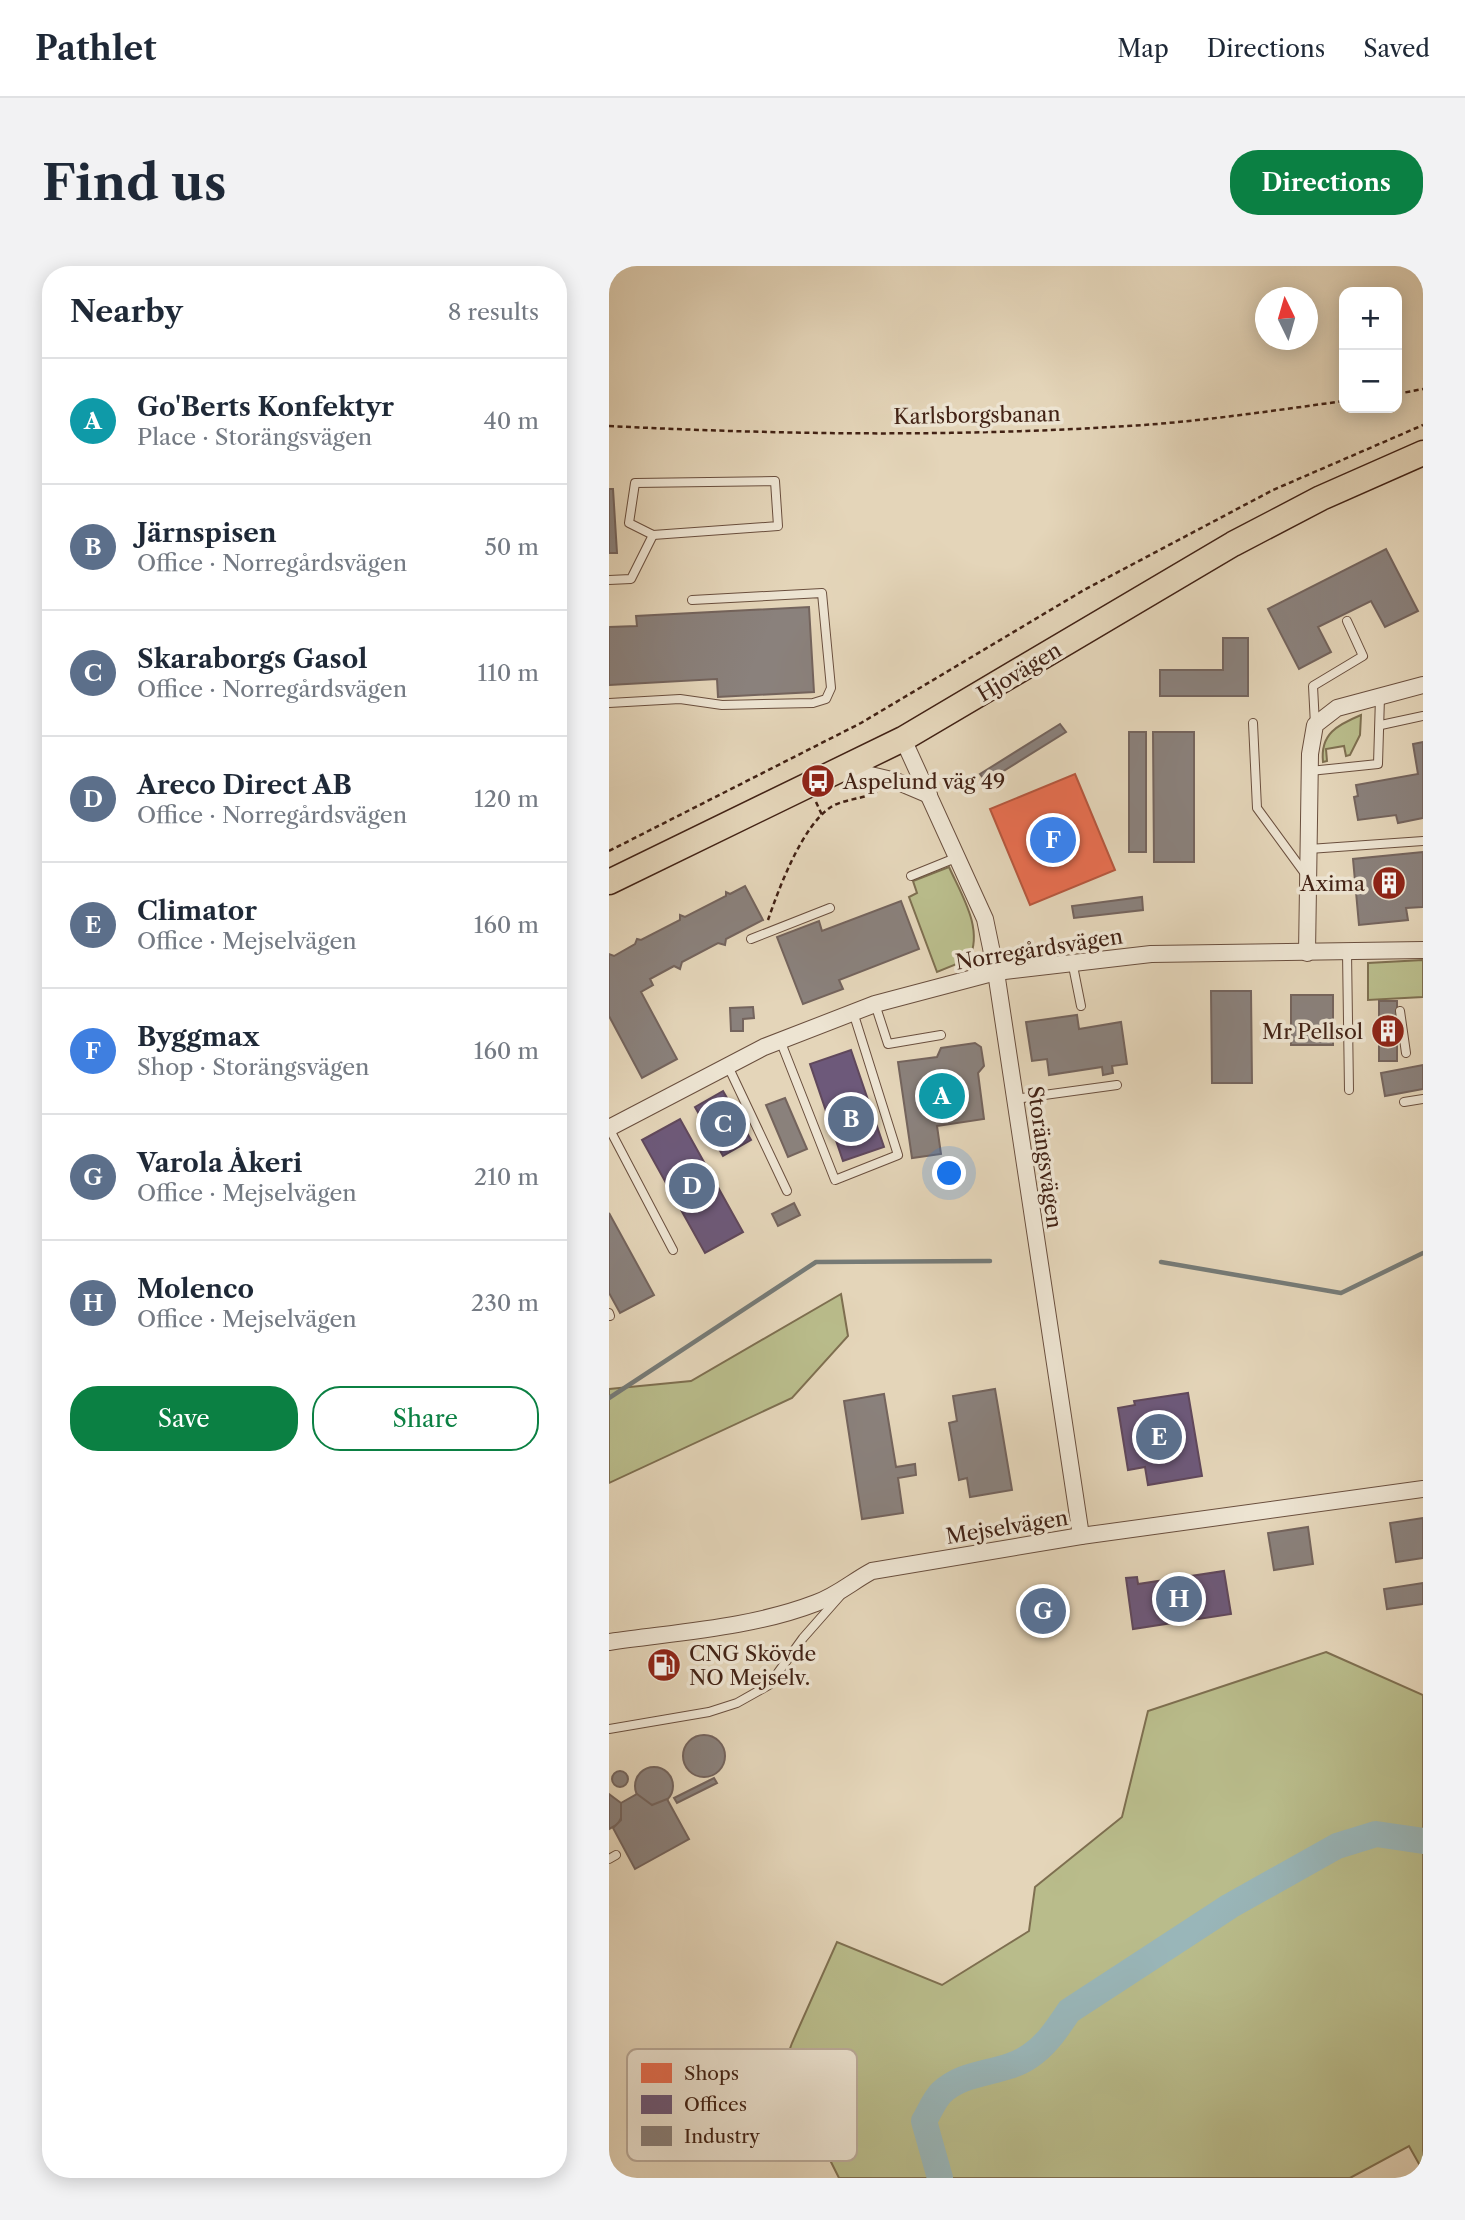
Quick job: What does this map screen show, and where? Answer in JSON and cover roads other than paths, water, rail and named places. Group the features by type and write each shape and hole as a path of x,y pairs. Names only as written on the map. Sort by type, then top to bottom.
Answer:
{"main road":[{"name":"Hjovägen","path":"609,882 903,739 995,688 1233,544 1321,498 1423,453"}],"street":[{"path":"1307,953 1310,771 1315,725 1337,708 1423,685"},
{"name":"Storängsvägen","path":"903,739 985,919 996,972 1081,1536"},
{"path":"845,769 896,781 929,795"},
{"name":"Norregårdsvägen","path":"609,1128 727,1064 780,1040 876,1004 996,972 1072,961 1151,954 1423,950"},
{"name":"Mejselvägen","path":"609,1642 734,1624 815,1604 847,1589 872,1571 1081,1536 1423,1489"}],"lane":[{"path":"775,481 778,526 653,535 629,523 635,483 775,481"},
{"path":"609,580 631,579 653,535"},
{"path":"609,703 680,699 722,705 748,705 813,703 826,698 831,688 822,593 692,600"},
{"path":"1315,725 1313,687 1363,656 1347,621"},
{"path":"1310,771 1378,764 1380,696"},
{"path":"1381,725 1423,716"},
{"path":"1253,723 1257,808 1308,877"},
{"path":"1309,849 1423,841"},
{"path":"911,876 958,857"},
{"path":"751,939 830,908"},
{"path":"1347,952 1349,1090"},
{"path":"1072,961 1081,1006"},
{"path":"876,1004 888,1044 941,1035"},
{"path":"780,1040 835,1180 898,1156 853,1012"},
{"path":"1400,1012 1406,1053"},
{"path":"727,1064 787,1191"},
{"path":"1015,1098 1117,1085"},
{"path":"1404,1102 1423,1099"},
{"path":"609,1128 673,1250"},
{"path":"609,1729 709,1712 737,1703 769,1685 803,1638 847,1589"}],"waterway":[{"path":"1161,1262 1341,1293 1423,1253"},
{"path":"609,1398 816,1262 990,1261"},
{"path":"940,2178 924,2121 938,2096 951,2085 1030,2056 1047,2041 1069,2011 1230,1906 1337,1846 1376,1834 1423,1841"}],"place":[{"name":"Aspelund väg 49","path":"818,781"},
{"name":"Byggmax","path":"1053,840"},
{"name":"Axima","path":"1389,883"},
{"name":"Mr Pellsol","path":"1388,1031"},
{"name":"Go'Berts Konfektyr","path":"942,1096"},
{"name":"Järnspisen","path":"851,1119"},
{"name":"Skaraborgs Gasol","path":"723,1124"},
{"name":"Areco Direct AB","path":"692,1186"},
{"name":"Climator","path":"1159,1437"},
{"name":"Molenco","path":"1179,1599"},
{"name":"Varola Åkeri","path":"1043,1611"},
{"name":"CNG Skövde NO Mejselv.","path":"664,1665"}]}
